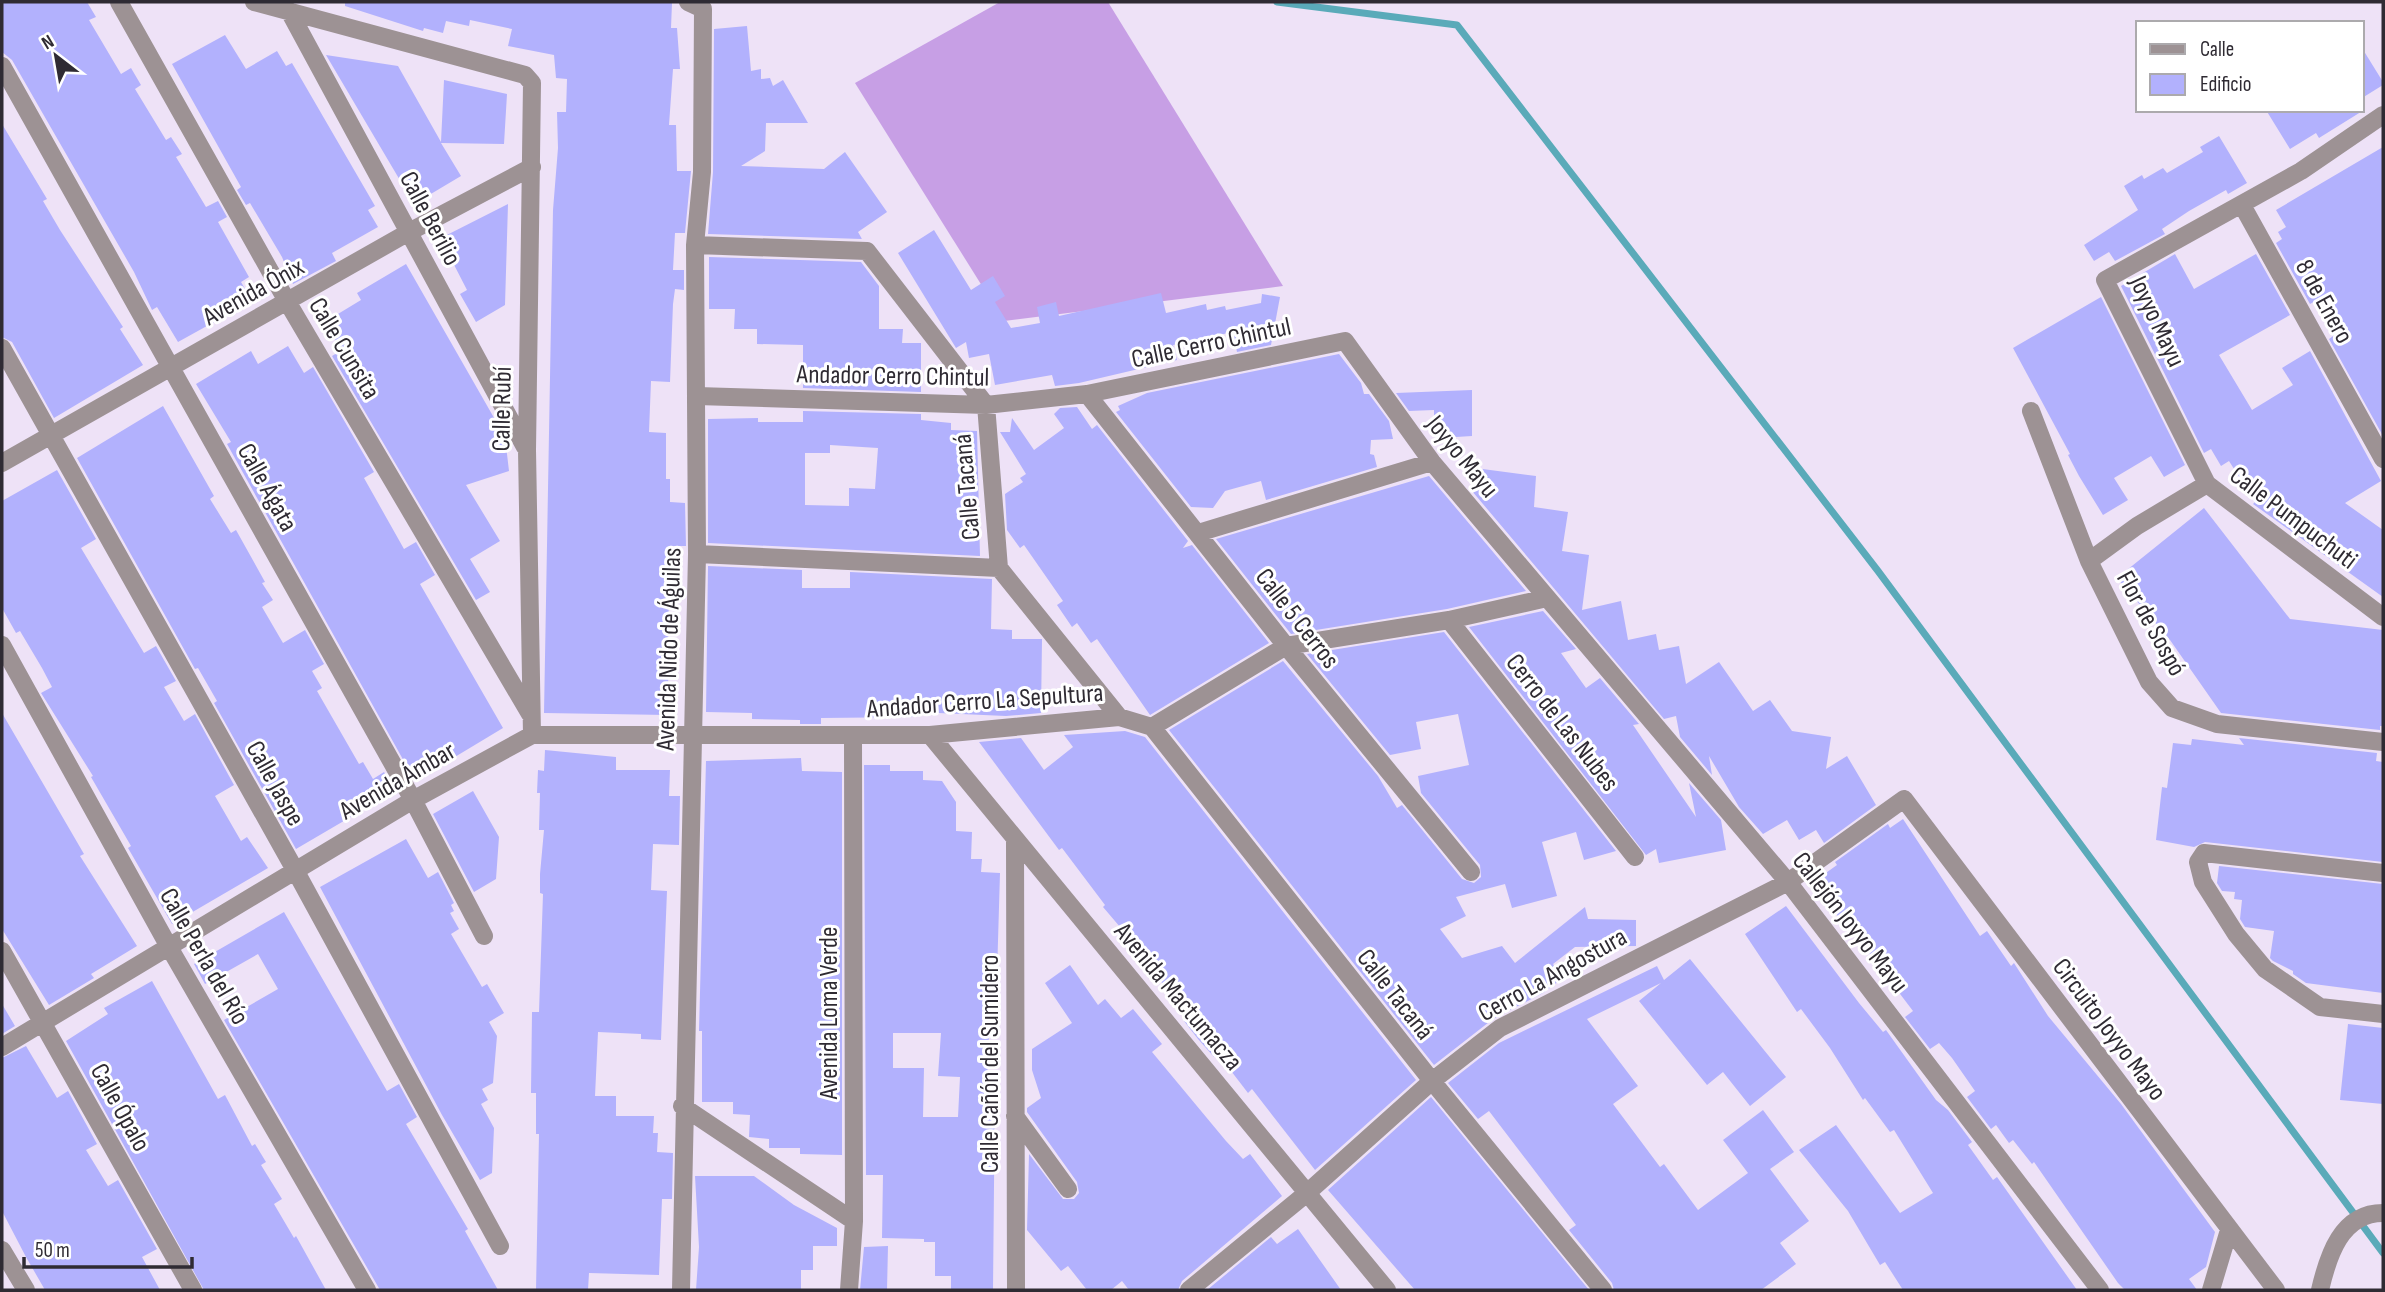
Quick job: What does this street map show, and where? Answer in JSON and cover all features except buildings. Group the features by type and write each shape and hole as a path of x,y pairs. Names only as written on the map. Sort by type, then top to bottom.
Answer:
{"street":[{"name":"Calle Cunsita","path":"119,2 288,303 532,726"},
{"path":"254,2 289,11"},
{"name":"Avenida Nido de Águilas","path":"681,1290 682,1106 697,554 695,245 702,172 695,5"},
{"name":"Calle Rubí","path":"289,11 529,79 532,167 527,450 532,726"},
{"name":"Calle Berilio","path":"289,11 527,450"},
{"name":"Calle Ágata","path":"2,66 412,800 484,936"},
{"path":"2242,205 2301,171 2383,115"},
{"name":"Avenida Ónix","path":"2,463 409,232 532,167"},
{"name":"8 de Enero","path":"2242,205 2383,458"},
{"name":"Joyyo Mayu","path":"2207,484 2105,280 2242,205"},
{"name":"Calle Tacaná","path":"695,245 867,251 986,405 999,568 1119,717"},
{"name":"Joyyo Mayu","path":"1345,341 1432,462 1547,598"},
{"name":"Calle Cerro Chintul","path":"1087,394 1345,341"},
{"name":"Calle Jaspe","path":"2,348 295,870 500,1246"},
{"name":"Andador Cerro Chintul","path":"697,396 986,405 1087,394"},
{"name":"Calle 5 Cerros","path":"1087,394 1286,646 1471,872"},
{"path":"2031,411 2089,561 2137,526 2207,484"},
{"path":"1198,533 1432,462"},
{"name":"Calle Pumpuchuti","path":"2207,484 2383,617"},
{"path":"697,554 999,568"},
{"name":"Flor de Sospó","path":"2089,561 2149,682 2172,708 2217,724 2383,742"},
{"path":"1152,727 1286,646 1449,620 1547,598"},
{"name":"Callejón Joyyo Mayu","path":"1547,598 1788,882 2100,1290"},
{"name":"Cerro de Las Nubes","path":"1449,620 1636,857"},
{"name":"Calle Perla del Río","path":"2,645 169,947 367,1290"},
{"name":"Andador Cerro La Sepultura","path":"532,726 692,734 930,735 1119,717 1152,727"},
{"name":"Avenida Ámbar","path":"2,1047 532,726"},
{"name":"Calle Tacaná","path":"1152,727 1432,1081 1603,1290"},
{"name":"Avenida Mactumacza","path":"930,735 1387,1290"},
{"name":"Avenida Loma Verde","path":"849,1290 855,1222 853,736"},
{"name":"Cerro La Angostura","path":"1189,1290 1307,1192 1432,1081 1500,1028 1788,882 1904,799"},
{"name":"Circuito Joyyo Mayo","path":"1904,799 2276,1290"},
{"name":"Calle Cañón del Sumidero","path":"1014,839 1016,1290"},
{"path":"2383,873 2204,853 2198,862 2203,882 2236,934 2265,969 2319,1007 2383,1014"},
{"name":"Calle Ópalo","path":"2,951 193,1290"},
{"path":"682,1106 855,1222"},
{"path":"1015,1116 1068,1189"},
{"path":"2320,1290 2326,1263 2345,1229 2359,1218 2383,1213"},
{"path":"2211,1290 2229,1230"},
{"path":"2,1250 26,1290"}],"shaded area":[{"path":"1000,2 1108,2 1283,286 1004,321 855,83"}],"waterway":[{"path":"1277,2 1457,25 1878,571 2383,1253"}]}
